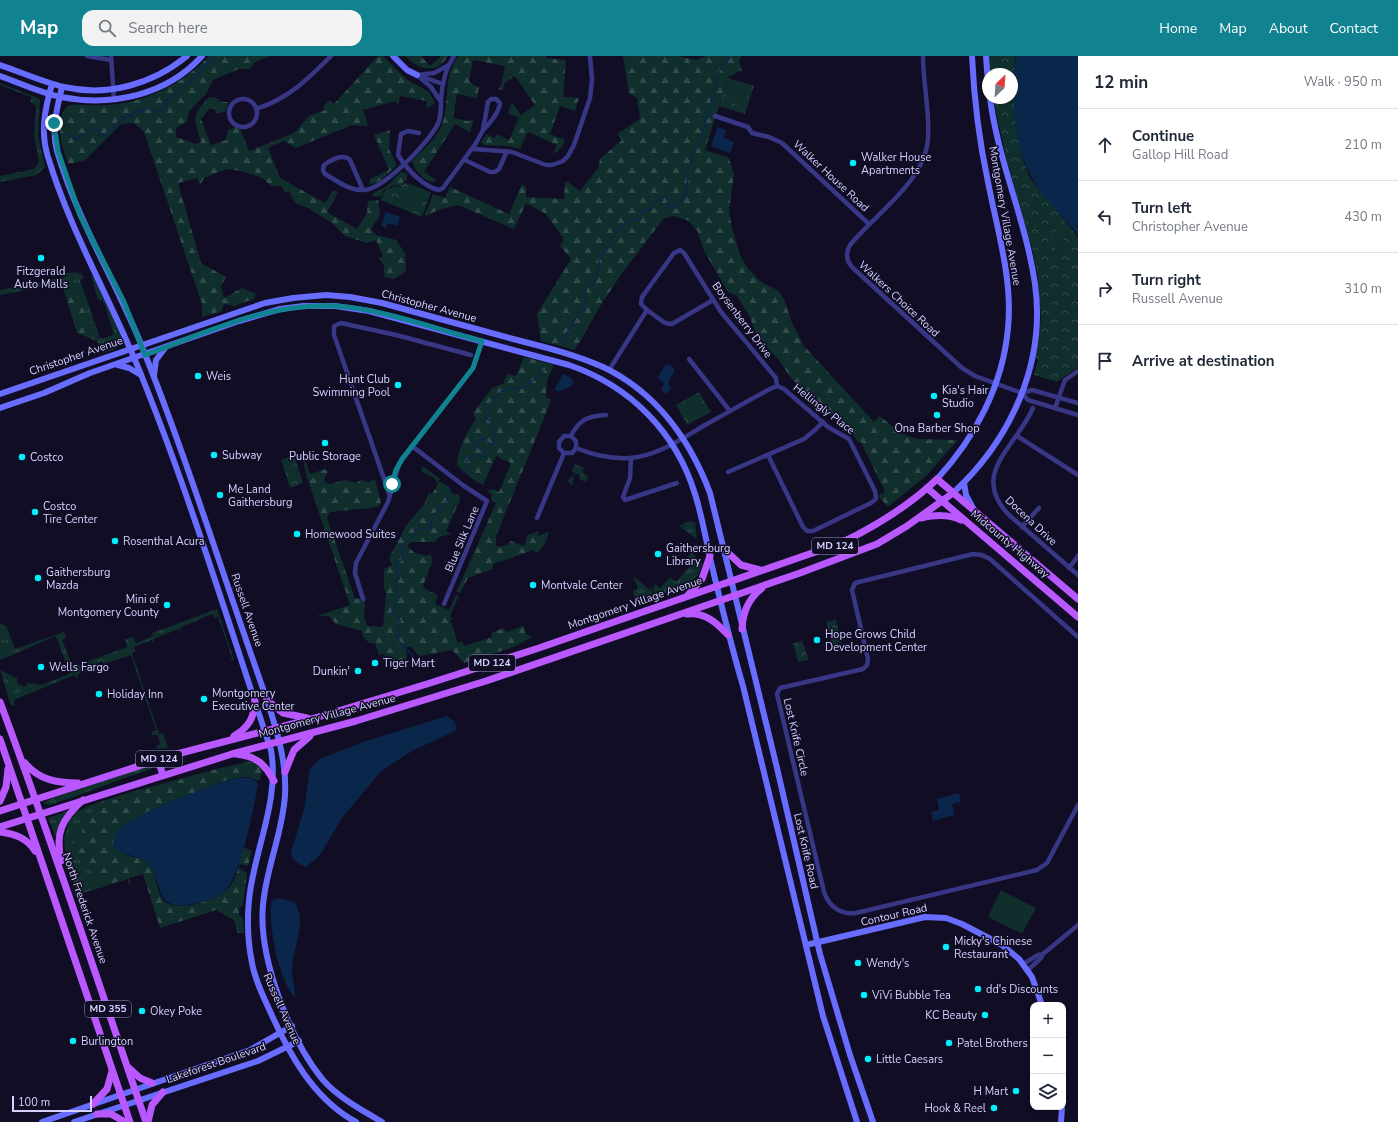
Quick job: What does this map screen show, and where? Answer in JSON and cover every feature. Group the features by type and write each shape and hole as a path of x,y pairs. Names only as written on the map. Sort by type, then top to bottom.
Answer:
{"main road":[{"name":"Montgomery Village Avenue","path":"35,799 223,741 315,718 539,648 841,543 876,525 937,479"},
{"name":"Midcounty Highway","path":"937,479 1078,599"},
{"name":"Midcounty Highway","path":"927,488 1078,617"},
{"name":"Montgomery Village Avenue","path":"40,814 163,774 279,741 316,733 486,681 768,584 877,544 918,519 953,493"},
{"name":"MD 124","path":"918,519 937,515 946,516 969,524"},
{"path":"724,549 741,565 751,569 763,570"},
{"path":"684,598 702,579 710,556"},
{"path":"742,629 744,616 749,603 756,593 768,584"},
{"path":"679,614 691,613 704,616 720,626 728,636"},
{"path":"267,700 283,713 303,718 315,718"},
{"path":"223,741 245,729 251,721 255,701"},
{"name":"North Frederick Avenue","path":"0,702 22,758 147,1122"},
{"path":"285,772 294,750 306,738 316,733"},
{"name":"MD 355","path":"0,739 130,1122"},
{"path":"232,754 243,755 259,760 267,768 274,781"},
{"path":"22,758 30,768 43,778 58,782 85,783"},
{"path":"158,760 163,774"},
{"path":"0,801 6,787 8,765"},
{"name":"MD 124","path":"0,811 35,799"},
{"path":"68,890 60,858 59,832 66,818 85,799"},
{"name":"MD 124","path":"0,827 40,814"},
{"path":"0,832 10,833 23,838 39,856"},
{"path":"127,1066 136,1075 152,1083"},
{"path":"93,1104 104,1093 110,1084 112,1069"},
{"path":"147,1122 152,1106 163,1092"},
{"path":"97,1114 111,1114 125,1122"}],"street":[{"path":"87,56 111,58 114,100"},
{"path":"0,65 62,87 94,90 113,89 134,85 155,77 187,56"},
{"path":"0,76 60,97 90,100 114,100 137,95 163,85 182,74 202,56"},
{"path":"256,109 272,103 296,90 331,56"},
{"path":"393,56 407,70 443,84"},
{"path":"363,190 350,160 347,157 342,156 324,165 323,170 325,174 347,186 363,190 379,185 404,163 435,129 439,121 443,84 449,65 454,56"},
{"path":"473,149 507,151 546,165 558,164 568,156 580,130 590,98 592,80 590,56"},
{"name":"Walkers Choice Road","path":"923,56 928,134 924,157 912,179 848,247 846,258 849,264 954,363 968,372 1022,393"},
{"name":"Montgomery Village Avenue","path":"937,479 969,439 982,414 996,383 1007,341 1008,299 1004,260 979,130 972,56"},
{"path":"986,56 987,68"},
{"path":"417,75 434,73 449,65"},
{"path":"417,75 431,87 441,103"},
{"name":"Russell Avenue","path":"52,84 44,126 48,157 78,238 142,375 182,481 269,744 274,766 274,781 254,870 249,900 248,924 252,963 260,989 279,1033 305,1076 337,1110 356,1122"},
{"name":"Russell Avenue","path":"62,87 54,129 58,151 86,229 124,302 154,377 276,728 285,772 284,809 265,887 263,933 270,974 299,1041 323,1080 340,1095 382,1122"},
{"path":"419,133 408,131 401,134 397,152 404,163 424,183 434,189 441,189 465,160 473,149 483,130 494,117 500,106 499,102 495,98 490,99 488,102 483,130"},
{"path":"242,99 251,102 256,109 256,118 253,122 245,126 236,125 230,118 229,110 231,105 238,100 242,99"},
{"name":"Montgomery Village Avenue","path":"953,493 964,483 993,450 1010,422 1029,372 1035,339 1037,306 1035,284 1028,250 1000,151 991,104"},
{"name":"Walker House Road","path":"716,116 748,127 752,133 769,137 782,143 869,224"},
{"path":"465,160 490,172 495,172 507,151"},
{"name":"Boysenberry Drive","path":"647,310 641,304 642,297 678,250 684,253 713,300 746,344 775,376 777,386"},
{"name":"Christopher Avenue","path":"0,394 141,344 265,303 312,295 338,296 382,303 579,357 609,370 627,381 668,417 683,438 701,470 710,493 731,581"},
{"path":"609,370 647,310 665,323 672,324 713,300"},
{"name":"Christopher Avenue","path":"0,408 113,365 254,316 286,308 319,306 369,311 569,365 597,377 623,392 646,411 673,444 695,495 717,585"},
{"path":"390,496 334,333 334,326 339,323 396,335 471,355"},
{"path":"363,599 355,573 356,563 390,496 396,470 412,446 473,368 482,341"},
{"path":"154,377 156,360 168,346"},
{"path":"689,359 730,411"},
{"path":"113,365 129,368 142,375"},
{"path":"1055,408 1065,380 1078,371"},
{"name":"Hellingly Place","path":"576,448 604,456 631,458 654,452 673,444 777,386 784,389 823,422 850,439 875,491 876,497 873,502 813,531 807,531 803,527 768,455"},
{"path":"1078,403 1032,390 1022,393 1028,400 1078,415"},
{"name":"Docena Drive","path":"1033,408 1017,436 999,461 993,479 993,488 1000,506 1078,575"},
{"path":"571,436 576,427 583,420 592,416 606,415"},
{"path":"728,472 760,456 768,455 809,436 823,422"},
{"path":"564,436 571,436 576,441 576,448 572,453 564,454 559,448 559,442 564,436"},
{"path":"1017,436 1078,475"},
{"name":"Blue Silk Lane","path":"412,446 464,486 486,499 487,503 444,604"},
{"path":"537,518 564,454"},
{"path":"631,458 630,478 623,497 626,500 677,483"},
{"path":"964,483 966,495 974,511"},
{"path":"1022,527 1039,508"},
{"name":"Lost Knife Circle","path":"1078,637 990,559 982,555 973,554 855,582 852,590 868,659 867,665 863,669 780,688 777,694 824,892 828,902 841,911 856,913 1037,870 1047,863 1078,806"},
{"path":"1069,568 1078,556"},
{"name":"Lost Knife Road","path":"731,581 777,768 817,942 850,1055 873,1122"},
{"name":"Lost Knife Road","path":"717,585 728,636 743,686 823,1016 857,1122"},
{"name":"Contour Road","path":"806,945 925,917 940,917 962,924 1002,945 1028,970 1037,988 1041,1002"},
{"path":"1028,970 1041,958 1043,954 1078,925"},
{"path":"1023,964 1038,955 1043,954"},
{"name":"Lakeforest Boulevard","path":"42,1122 250,1050 292,1026"},
{"name":"Lakeforest Boulevard","path":"74,1122 258,1061 299,1041"},
{"path":"1061,1122 1062,1110"}],"green space":[{"path":"209,56 270,56 254,63 250,69 239,69 213,80 206,94 189,111 187,122 176,128 176,137 196,144 201,142 196,123 196,114 208,98 215,97 221,102 228,102 226,111 217,114 215,109 209,109 201,119 211,145 226,140 228,130 235,127 240,129 249,151 294,133 309,116 325,110 324,106 329,100 334,104 378,56 383,56 406,79 429,92 435,103 426,109 427,101 400,96 398,105 395,101 363,110 368,126 352,125 296,148 284,141 268,148 280,178 325,203 333,190 338,192 327,212 357,229 367,213 368,201 378,200 380,215 371,229 376,235 396,240 405,253 406,271 394,279 384,277 384,265 379,258 383,256 376,240 367,243 345,236 332,223 308,208 295,203 289,191 285,193 282,186 271,186 262,178 241,171 226,169 204,178 200,185 197,178 178,183 201,263 226,277 221,286 224,298 242,288 256,294 254,299 234,306 224,304 222,311 202,317 202,304 144,132 134,123 121,124 84,161 68,164 61,141 60,124 64,110 69,105 109,105 150,96 188,75"},
{"path":"405,56 421,56 430,66 441,56 448,56 444,62 438,66 427,68 416,65"},
{"path":"458,56 546,56 546,58 566,60 563,97 579,98 575,111 560,106 550,134 565,140 562,147 553,155 557,145 528,132 520,149 509,146 484,145 481,142 487,134 494,138 497,134 509,140 519,118 508,113 512,103 521,115 535,105 515,76 504,83 503,90 498,89 501,86 505,66 473,60 469,81 475,86 479,87 477,98 457,94 453,118 468,121 474,119 470,132 455,124 424,172 436,180 434,182 427,180 420,175 412,161 433,140 442,125 446,108 450,72"},
{"path":"623,56 679,56 696,60 706,56 741,56 739,61 742,70 728,77 705,150 729,158 734,175 729,211 732,228 740,255 747,267 761,282 779,291 785,301 792,323 804,346 874,422 880,416 900,433 918,439 958,440 927,475 888,507 878,496 885,492 861,442 858,442 852,433 813,401 791,378 778,359 757,337 750,317 737,296 728,292 704,251 698,232 689,221 674,216 664,218 623,272 602,303 575,350 541,341 537,314 571,259 560,246 564,239 546,214 526,203 514,229 458,205 438,210 424,217 433,194 445,198 450,187 509,214 522,184 526,187 526,197 564,199 565,182 568,182 580,191 598,168 600,159 622,140 617,134 640,119 637,98 629,93"},
{"path":"989,56 1015,56 1015,68 990,68"},
{"path":"728,78 754,86 745,114 719,106"},
{"path":"0,83 40,99 38,136 45,167 37,175 0,182 0,176 34,169 39,162 34,135 36,106 30,101 31,97 0,85"},
{"path":"730,84 739,86 733,105 724,102"},
{"path":"741,87 749,90 743,108 735,105"},
{"path":"994,104 1015,104 1022,157 1030,178 1078,237 1078,367 1057,382 1034,375 1038,359 1036,358 1041,318 1038,277 1033,252 1007,161"},
{"path":"390,130 389,149 397,165 381,180 370,185 370,179 389,170 374,135"},
{"path":"401,172 407,173 407,181 404,180 401,187 396,185 390,186 388,189 384,189 382,196 374,197 372,194 387,186"},
{"path":"403,182 431,192 422,217 381,200 385,190 396,186 401,188"},
{"path":"407,186 425,193 422,201 404,194"},
{"path":"403,197 421,204 418,212 400,205"},
{"path":"1058,230 1068,247 1058,253 1048,236"},
{"path":"76,272 83,275 84,278 80,280 100,338 105,338 114,334 103,300 98,300 91,275 94,278 121,336 119,346 103,353 97,341 98,336 85,310 85,297 62,283 0,295 0,290 65,277 65,273"},
{"path":"62,284 85,297 85,310 98,336 97,341 77,333"},
{"path":"524,357 554,365 547,380 546,398 550,398 551,401 496,536 496,545 500,547 507,545 511,541 524,546 528,535 539,531 537,536 549,532 543,547 539,551 536,553 534,550 493,564 493,569 468,578 460,593 457,591 496,503 491,500 492,494 487,491 493,489 499,492 511,463 496,456 483,485 472,479 457,466 457,460 466,435 476,419 473,413 492,388 503,384 507,374 516,376"},
{"path":"699,392 711,412 687,425 676,405"},
{"path":"697,395 701,403 684,412 680,404"},
{"path":"702,405 707,413 690,422 686,414"},
{"path":"301,452 310,474 326,469 328,472 324,479 326,483 331,484 344,480 356,483 361,480 368,482 375,479 381,503 378,507 330,512 327,518 355,599 359,598 361,601 365,599 364,616 367,626 383,627 386,593 384,588 384,569 392,565 389,558 406,526 424,504 429,493 432,494 438,484 434,478 421,471 423,466 440,479 438,481 448,486 453,494 459,494 460,500 446,531 452,534 439,537 435,542 411,542 407,546 415,553 427,556 430,554 433,560 423,586 425,589 438,595 435,604 449,610 456,595 459,596 450,616 453,619 450,620 458,643 462,641 464,646 492,637 491,633 504,628 506,632 524,626 526,634 533,637 511,648 464,663 452,650 421,656 418,655 411,646 406,648 407,658 403,667 390,660 386,661 384,654 379,655 375,643 369,643 362,635 362,631 336,624 329,616 317,616 350,605 307,477"},
{"path":"294,455 303,483 290,488 281,460"},
{"path":"293,461 299,479 291,482 285,464"},
{"path":"575,464 584,468 582,473 588,476 586,482 579,479 580,475 575,473 572,485 568,481 570,477 573,477 574,473 572,471"},
{"path":"690,521 695,523 697,539 678,525 684,525 683,523"},
{"path":"692,552 702,564 695,579 684,588 654,596 653,589 655,584 660,588 670,577 676,582 692,564 687,557"},
{"path":"633,576 649,589 651,586 653,597 636,602 633,591 638,588"},
{"path":"217,609 234,660 229,660 232,658 218,617 214,618 212,614 180,628 181,632 178,629 154,639 154,643 152,640 134,647 135,651 132,653 159,734 163,733 168,748 157,749 156,746 160,744 158,735 152,735 151,732 156,730 131,655 104,664 103,661 97,663 98,666 78,674 77,679 74,675 14,700 15,705 12,706 10,703 0,670 17,678 17,683 25,687 28,683 41,685 70,674 56,636 0,660 0,623 6,626 15,649 64,632 66,638 62,640 73,667 127,647 125,639 133,637 136,643 153,636 152,633"},
{"path":"836,620 841,643 832,645 826,622"},
{"path":"802,641 809,660 798,662 793,643"},
{"path":"253,761 263,770 260,780 249,777 230,779 162,805 133,820 122,828 116,836 115,845 121,852 144,860 148,863 153,872 162,898 165,902 171,905 180,906 200,903 219,895 226,890 231,885 235,876 243,847 252,851 248,866 240,864 239,868 247,873 243,905 239,909 239,915 243,918 244,933 238,933 234,920 216,910 160,928 143,874 103,886 99,884 98,875 94,873 81,856 76,854 68,857 66,848 81,834 87,817 113,800 124,799 133,793 220,768"},
{"path":"150,766 153,767 62,801 49,805 43,803 52,798"},
{"path":"220,768 133,793 124,799 113,800 87,817 81,834 66,848 68,857 76,854 86,859 89,863 90,869 98,875 99,884 103,886 129,878 131,884 129,884 128,879 77,895 65,849 64,838 69,821 77,812 88,806 124,794"},
{"path":"67,811 59,824 56,838 48,818"},
{"path":"1001,890 1036,908 1022,934 988,917"}],"water":[{"path":"1016,56 1078,56 1078,235 1040,190 1024,161 1015,116 1014,104 1018,104 1018,68 1014,68"},
{"path":"718,127 726,130 724,138 734,142 730,153 711,146"},
{"path":"386,212 400,217 397,226 388,223 386,228 381,226"},
{"path":"666,364 671,365 675,370 668,382 671,389 666,394 661,390 664,383 657,378"},
{"path":"563,374 570,377 574,382 566,389 556,391 555,388"},
{"path":"447,716 454,721 457,728 455,731 412,751 381,771 342,818 320,855 306,867 298,864 294,860 291,853 304,809 310,769 319,759 363,742"},
{"path":"238,778 252,779 258,784 245,844 240,861 228,888 221,895 207,901 179,906 170,904 161,893 156,877 146,862 142,859 118,851 114,847 113,841 116,834 123,826 150,810 202,789"},
{"path":"959,793 961,802 952,804 955,815 933,821 931,812 939,810 937,799"},
{"path":"278,898 294,902 298,909 300,918 299,935 292,970 295,998 289,989 279,966 273,938 271,902"}],"waterway":[{"path":"66,135 70,135 75,140 95,127 100,134 105,135 121,119 133,115 137,110 143,112 146,108 160,112 166,106 167,100 173,98 178,91 191,81 214,56"},
{"path":"561,343 585,303 586,288 596,280 599,268 599,256 611,243 615,232 628,222 639,219 641,213 652,208 661,196 666,197 669,207 676,208 687,191 688,169 701,137 717,82 718,73 729,56"},
{"path":"463,472 469,457 485,456 484,452 476,446 478,440 484,439 492,445 496,442 496,426 488,419 486,415 491,402 506,389 524,388 544,371"},
{"path":"413,657 412,654 398,640 397,637 401,631 399,626 400,620 392,613 397,597 395,582 400,572 395,564 403,559 401,546 412,538 416,530 419,528 429,529 433,516 447,501 450,489"}],"place":[{"name":"Walker House Apartments","path":"853,163"},
{"name":"Fitzgerald Auto Malls","path":"41,258"},
{"name":"Weis","path":"198,376"},
{"name":"Hunt Club Swimming Pool","path":"398,385"},
{"name":"Kia's Hair Studio","path":"934,396"},
{"name":"Ona Barber Shop","path":"937,415"},
{"name":"Public Storage","path":"325,443"},
{"name":"Subway","path":"214,455"},
{"name":"Costco","path":"22,457"},
{"name":"Me Land Gaithersburg","path":"220,495"},
{"name":"Costco Tire Center","path":"35,512"},
{"name":"Homewood Suites","path":"297,534"},
{"name":"Rosenthal Acura","path":"115,541"},
{"name":"Gaithersburg Library","path":"658,554"},
{"name":"Gaithersburg Mazda","path":"38,578"},
{"name":"Montvale Center","path":"533,585"},
{"name":"Mini of Montgomery County","path":"167,605"},
{"name":"Hope Grows Child Development Center","path":"817,640"},
{"name":"Tiger Mart","path":"375,663"},
{"name":"Wells Fargo","path":"41,667"},
{"name":"Dunkin'","path":"358,671"},
{"name":"Holiday Inn","path":"99,694"},
{"name":"Montgomery Executive Center","path":"204,699"},
{"name":"Micky's Chinese Restaurant","path":"946,947"},
{"name":"Wendy's","path":"858,963"},
{"name":"dd's Discounts","path":"978,989"},
{"name":"ViVi Bubble Tea","path":"864,995"},
{"name":"Okey Poke","path":"142,1011"},
{"name":"KC Beauty","path":"985,1015"},
{"name":"Burlington","path":"73,1041"},
{"name":"Patel Brothers","path":"949,1043"},
{"name":"Little Caesars","path":"868,1059"},
{"name":"H Mart","path":"1016,1091"},
{"name":"Hook & Reel","path":"994,1108"}],"route":[{"path":"54,123 55,139 58,151 80,215 99,256 124,302 145,355 254,316 286,308 303,306 335,306 369,311 482,341 477,361 473,368 402,459 396,470 392,484"}]}
